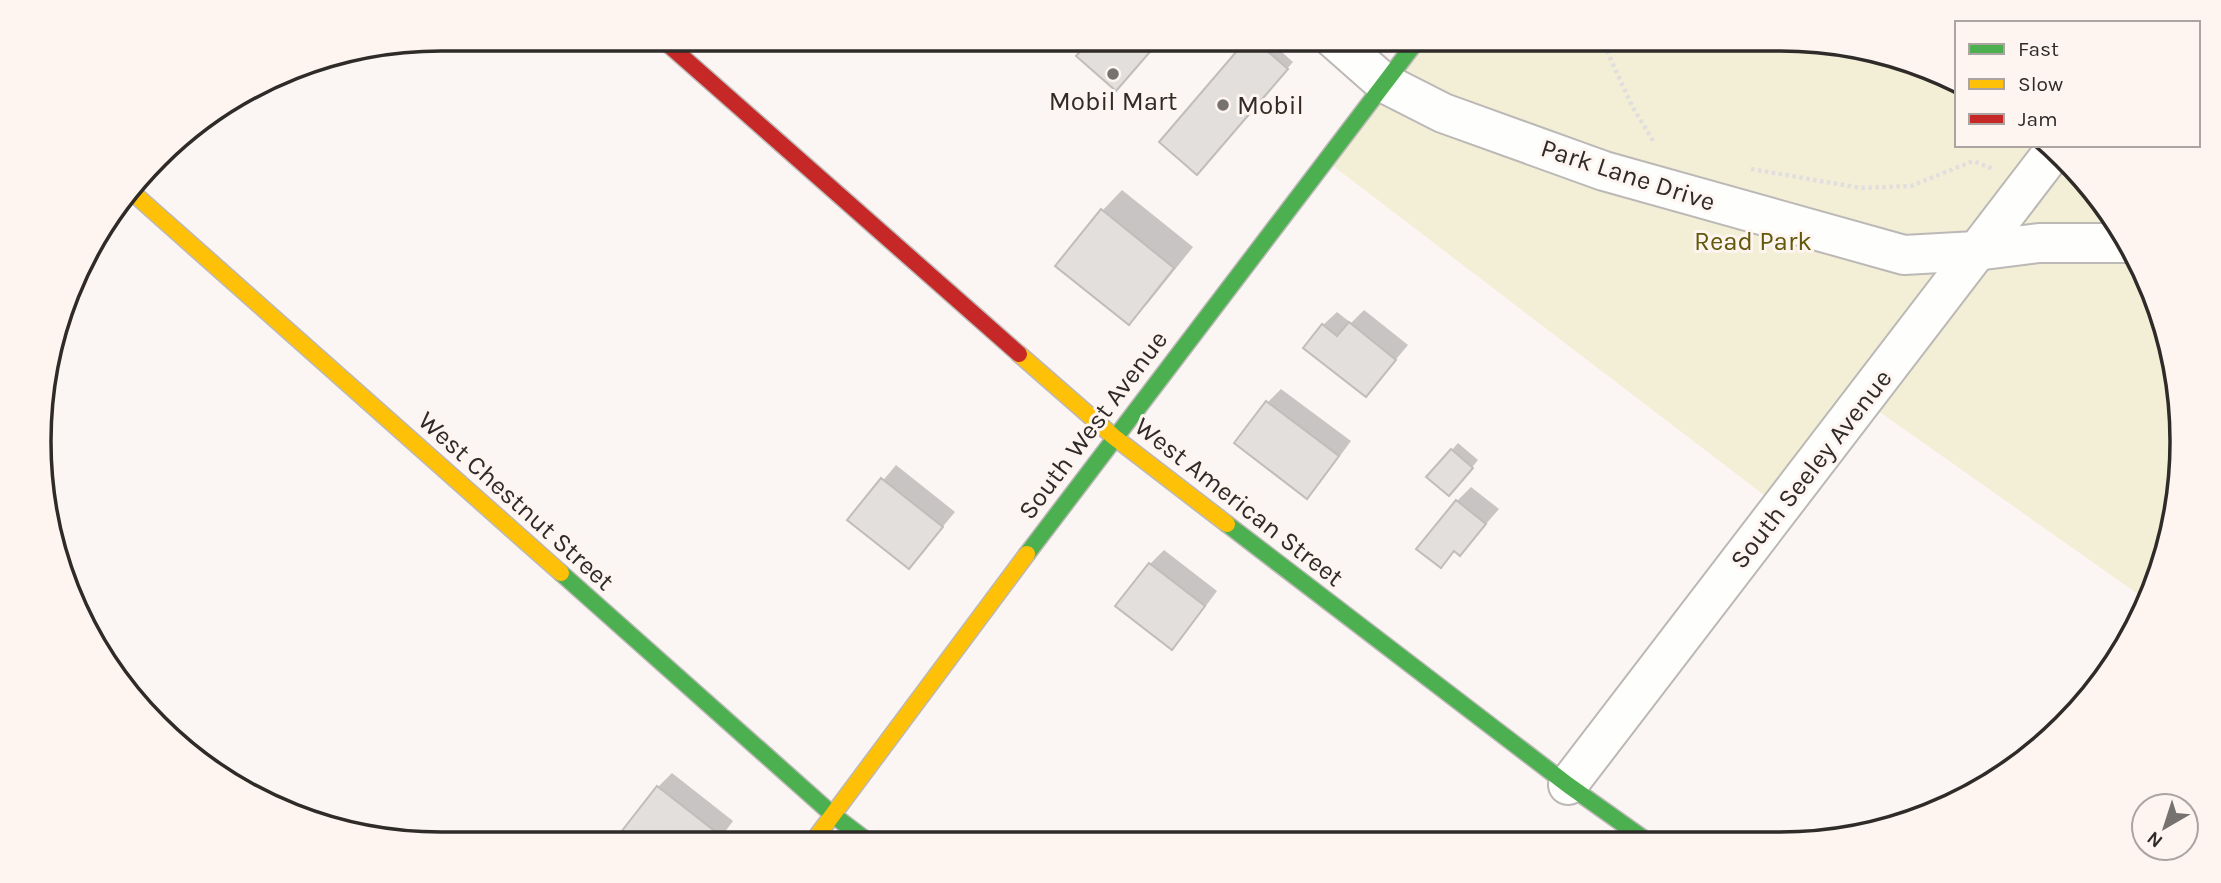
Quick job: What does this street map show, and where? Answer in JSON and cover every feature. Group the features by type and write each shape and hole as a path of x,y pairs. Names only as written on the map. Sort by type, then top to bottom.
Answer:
{"street":[{"name":"West American Street","path":"676,51 1114,437 1569,785 1634,832"},
{"name":"Park Lane Drive","path":"1348,51 1384,83 1443,113 1604,171 1904,255 1976,251 2039,243 2116,243"},
{"name":"South West Avenue","path":"820,832 1114,437 1409,51"},
{"name":"South Seeley Avenue","path":"1569,785 2048,158"},
{"name":"West Chestnut Street","path":"137,197 855,832"}],"path":[{"path":"1607,51 1637,116 1653,143 1664,147"},
{"path":"1745,168 1861,188 1911,186 1973,161 2028,183"}],"green space":[{"name":"Read Park","path":"1410,51 1805,52 1881,64 1929,80 1955,93 1955,147 2037,148 2073,184 2104,224 2130,269 2150,316 2167,390 2170,442 2163,518 2150,567 2139,595 1864,401 1781,508 1324,159"},
{"path":"2117,638 2090,679 2082,688"}],"building":[{"name":"Mobil Mart","path":"1080,51 1151,51 1116,91 1076,56"},
{"name":"Mobil","path":"1237,51 1267,51 1288,69 1197,175 1159,142"},
{"path":"1101,209 1174,268 1129,325 1055,266"},
{"path":"1349,322 1396,360 1366,397 1303,348 1322,324 1337,336"},
{"path":"1266,401 1339,456 1307,499 1234,443"},
{"path":"1451,449 1473,468 1449,496 1426,477"},
{"path":"881,478 943,527 909,569 847,520"},
{"path":"1456,500 1486,524 1460,556 1454,551 1441,568 1416,549"},
{"path":"1149,563 1205,606 1172,650 1115,606"},
{"path":"657,786 716,832 621,832"}],"traffic: fast":[{"path":"1027,554 1409,51"},
{"path":"1227,524 1568,785 1634,832"},
{"path":"561,573 855,832"}],"traffic: slow":[{"path":"137,197 561,573"},
{"path":"1019,354 1114,437 1227,524"},
{"path":"820,832 1027,554"}],"traffic: jam":[{"path":"676,51 1019,354"}],"place":[{"name":"Mobil Mart","path":"1113,74"},
{"name":"Mobil","path":"1223,105"}]}
